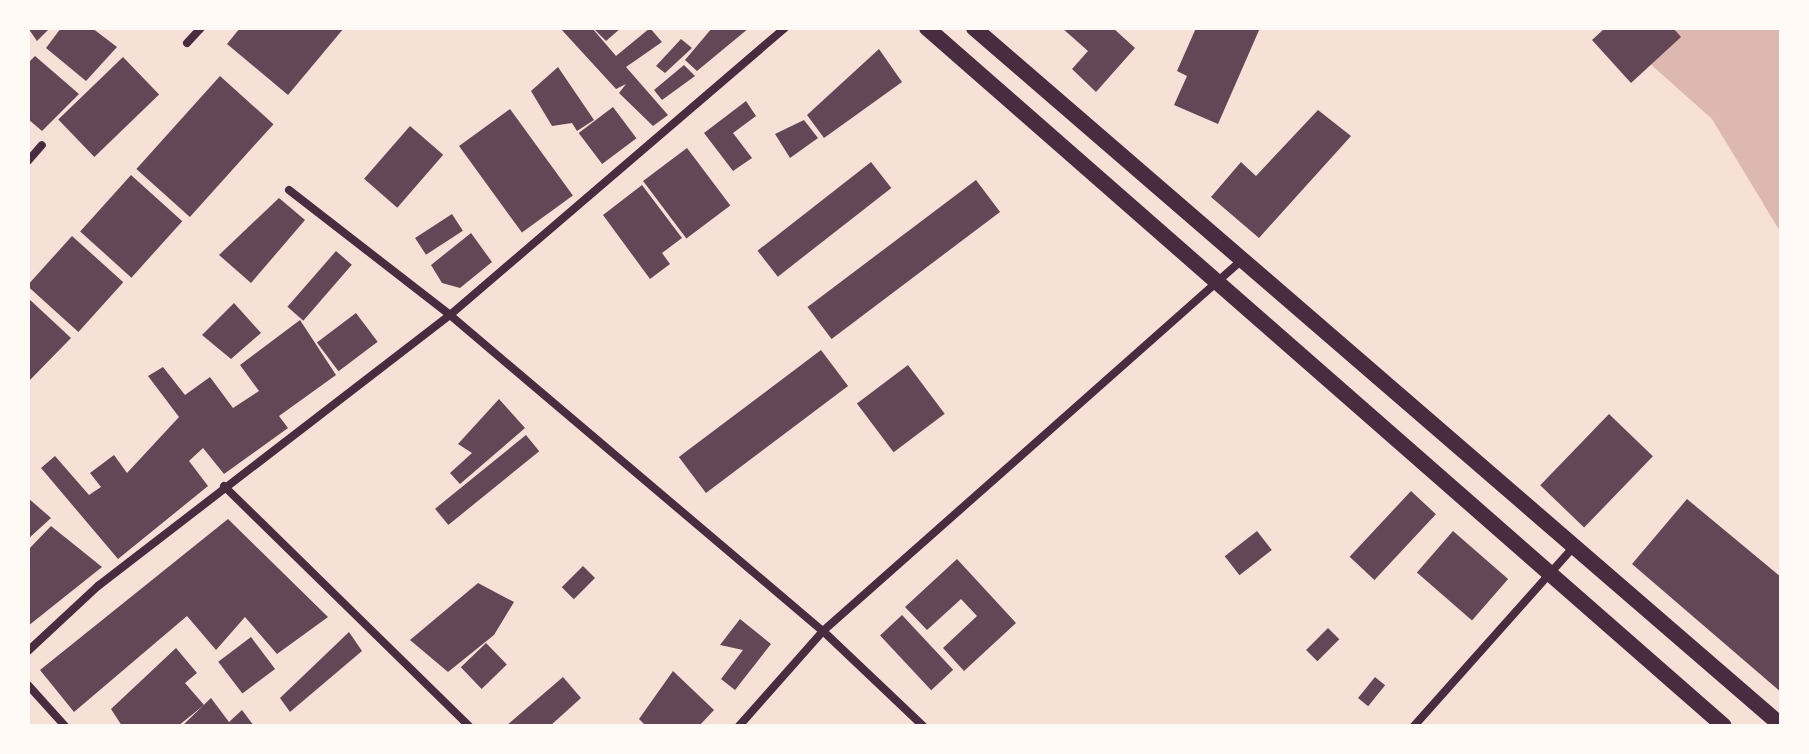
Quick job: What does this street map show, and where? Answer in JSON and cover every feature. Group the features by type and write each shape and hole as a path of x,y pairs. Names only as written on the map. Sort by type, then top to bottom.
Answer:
{"main road":[{"path":"927,28 1724,726"},
{"path":"974,28 1781,725"},
{"path":"1022,111 1042,89"}],"street":[{"path":"187,43 201,28"},
{"path":"28,651 224,486 450,315 785,28"},
{"path":"28,161 42,145"},
{"path":"289,190 450,315 823,631 923,726"},
{"path":"739,726 823,631 1243,258"},
{"path":"224,486 469,726"},
{"path":"1414,726 1575,545"},
{"path":"28,685 65,726"}],"shaded area":[{"path":"1610,28 1781,28 1781,233 1712,119"}],"building":[{"path":"28,28 50,28 37,41"},
{"path":"61,28 92,28 117,47 86,81 46,48"},
{"path":"240,28 344,28 288,95 227,44"},
{"path":"560,28 592,28 616,56 650,28 662,42 626,67 668,115 653,126 619,93 626,84 616,89"},
{"path":"593,28 621,28 606,41"},
{"path":"712,28 749,28 697,71 685,60"},
{"path":"1062,28 1113,28 1135,48 1096,92 1072,69 1088,51"},
{"path":"1196,28 1260,28 1218,124 1174,105 1187,76 1177,71"},
{"path":"1605,28 1673,28 1681,37 1631,83 1592,40"},
{"path":"681,39 692,48 665,73 656,66"},
{"path":"879,49 902,82 824,138 807,115"},
{"path":"35,56 79,94 42,131 28,119 28,63"},
{"path":"123,57 159,94 94,157 58,120"},
{"path":"684,65 695,76 662,100 654,90"},
{"path":"558,67 594,120 577,131 572,123 552,126 531,91"},
{"path":"220,76 274,124 190,217 136,169"},
{"path":"746,101 756,116 733,133 752,158 733,171 704,133"},
{"path":"613,107 636,138 602,164 579,133"},
{"path":"510,109 573,196 522,233 459,146"},
{"path":"1318,110 1351,136 1259,238 1211,197 1241,162 1256,176"},
{"path":"804,120 818,138 790,158 775,134"},
{"path":"410,126 443,155 397,208 364,179"},
{"path":"687,148 730,206 686,239 643,181"},
{"path":"871,162 891,188 778,277 758,251"},
{"path":"131,175 182,221 131,278 80,231"},
{"path":"976,180 1000,212 832,339 807,307"},
{"path":"642,185 682,238 662,253 670,264 650,279 603,215"},
{"path":"279,198 305,220 251,283 219,255"},
{"path":"452,214 463,231 426,255 415,238"},
{"path":"471,233 492,262 460,288 442,283 431,265"},
{"path":"72,236 123,282 78,332 28,287"},
{"path":"336,251 352,265 303,321 287,307"},
{"path":"28,298 71,338 28,382"},
{"path":"234,303 261,333 231,359 202,335"},
{"path":"356,313 378,342 339,371 317,342"},
{"path":"300,320 336,375 279,416 288,428 224,474 203,448 189,461 208,486 118,559 41,468 55,456 89,495 101,487 90,473 114,455 127,473 179,417 148,376 163,367 185,395 210,377 233,408 259,391 240,365"},
{"path":"821,350 848,386 706,493 679,457"},
{"path":"908,365 945,414 894,452 857,404"},
{"path":"499,399 525,428 460,484 450,473 472,453 458,444"},
{"path":"1609,414 1653,456 1584,528 1540,485"},
{"path":"526,435 539,451 448,525 435,509"},
{"path":"1411,491 1436,514 1374,580 1350,557"},
{"path":"28,498 51,518 28,539"},
{"path":"1687,499 1781,577 1781,692 1632,564"},
{"path":"228,519 328,617 277,654 245,617 216,650 187,616 74,712 40,670"},
{"path":"51,526 102,567 28,626 28,550"},
{"path":"1257,531 1272,550 1239,575 1225,556"},
{"path":"1453,531 1508,579 1472,620 1417,573"},
{"path":"957,559 1016,623 964,671 943,648 977,616 961,599 927,630 905,607"},
{"path":"583,566 595,578 574,599 562,587"},
{"path":"478,583 514,602 494,635 448,672 410,640"},
{"path":"902,615 953,670 931,690 880,635"},
{"path":"740,619 771,644 735,690 721,679 743,650 720,645"},
{"path":"1328,628 1339,639 1317,661 1306,650"},
{"path":"349,632 362,651 290,712 280,698"},
{"path":"251,637 275,669 242,694 218,662"},
{"path":"486,643 507,665 482,689 461,667"},
{"path":"176,648 197,673 185,683 204,705 178,726 122,726 111,709"},
{"path":"673,671 714,710 699,726 646,726 639,719"},
{"path":"563,677 581,698 550,726 506,726"},
{"path":"1375,677 1385,685 1368,706 1358,698"},
{"path":"211,698 229,722 242,710 254,726 182,726"}]}
